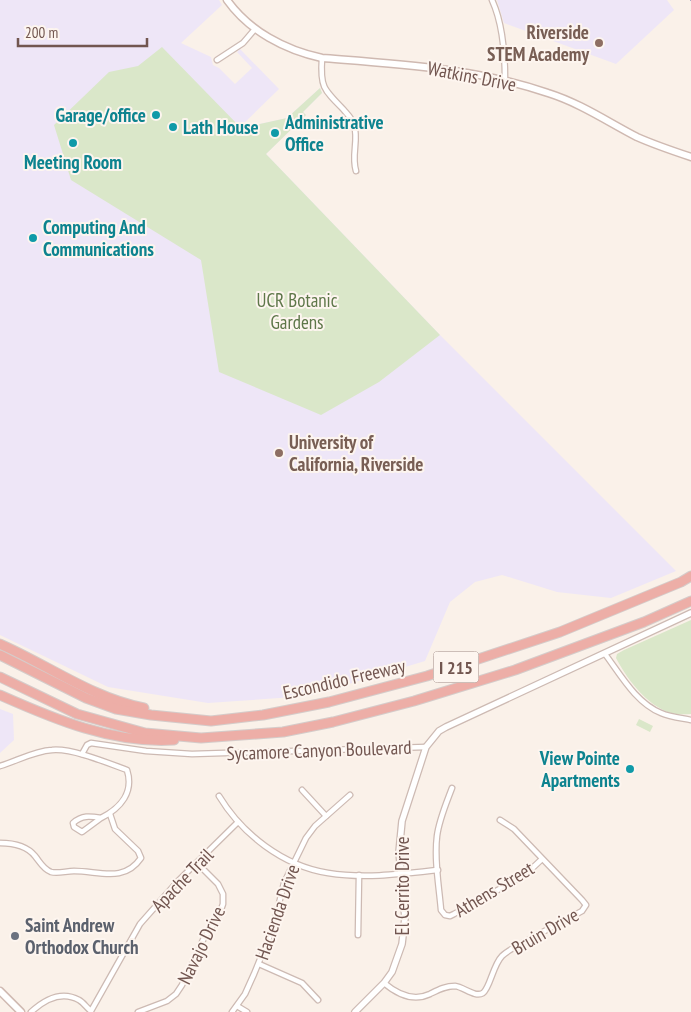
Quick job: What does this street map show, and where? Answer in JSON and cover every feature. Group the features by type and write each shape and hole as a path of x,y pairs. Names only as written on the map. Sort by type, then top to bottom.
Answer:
{"highway":[{"name":"Escondido Freeway","path":"0,655 64,688 116,709 151,715 211,721 262,715 329,702 427,676 560,632 681,582 691,576"},
{"name":"Escondido Freeway","path":"0,678 77,714 145,733 201,738 282,732 333,722 432,696 567,652 644,622 691,601"},
{"path":"0,644 73,682 119,701 211,721"},
{"path":"0,695 64,721 104,732 161,741 201,738"}],"main road":[{"name":"Watkins Drive","path":"227,0 245,21 255,29 295,51 322,58 423,66 505,80 550,93 574,103 639,138 691,157"},
{"path":"0,991 21,1012"}],"street":[{"path":"492,0 500,25 505,63 505,80"},
{"path":"217,60 244,43 255,29"},
{"path":"322,58 321,74 323,85 327,93 349,115 354,126 356,135 354,156 356,171"},
{"name":"Sycamore Canyon Boulevard","path":"82,754 86,745 95,743 146,751 188,754 426,747 439,731 446,727 691,613"},
{"path":"605,654 646,704 659,713 674,718 691,720"},
{"name":"El Cerrito Drive","path":"354,1012 384,983 392,972 402,944 405,918 399,852 402,821 426,747"},
{"path":"0,766 39,752 54,749 82,754 127,770 131,780 127,794 110,814 101,818 82,832 74,828 73,823 79,818 88,816 101,818"},
{"path":"219,796 238,822 266,846 293,863 328,874 402,874 438,870 436,855 437,836 452,788"},
{"path":"302,790 326,816"},
{"name":"Hacienda Drive","path":"232,1012 245,994 259,964 273,928 284,883 306,838 326,816 350,795"},
{"path":"0,843 27,848 43,867 52,873 74,871 116,875 136,866 141,858 138,851 115,829 110,814"},
{"path":"500,820 514,829 542,859"},
{"name":"Apache Trail","path":"31,1012 49,998 66,996 79,1000 92,1012 140,924 238,822"},
{"name":"Athens Street","path":"438,870 441,910 445,915 450,916 526,875 542,859"},
{"name":"Bruin Drive","path":"384,983 395,992 411,997 427,996 439,989 453,986 482,994 486,990 492,972 502,957 511,950 582,911 586,905 542,859"},
{"name":"Navajo Drive","path":"138,1012 167,1001 176,994 203,940 224,904 224,894 218,884 197,863"},
{"path":"358,935 359,875"},
{"path":"259,964 302,983 318,1000"},
{"path":"237,1006 247,1012"}],"shaded area":[{"name":"University of California, Riverside","path":"0,0 219,0 222,5 181,43 211,57 213,65 219,68 235,84 252,68 237,52 240,49 279,89 240,127 287,118 320,88 322,93 303,112 306,115 266,154 440,335 676,571 611,598 557,592 502,575 475,582 450,602 425,661 309,696 208,703 108,687 0,635"},
{"name":"Riverside STEM Academy","path":"497,0 667,0 674,10 616,64 504,23"},
{"path":"0,709 13,714 14,740 0,753"}],"green space":[{"name":"UCR Botanic Gardens","path":"162,47 241,128 287,118 320,88 322,93 303,112 306,115 266,154 440,335 379,382 321,415 219,372 201,260 71,180 54,125 109,72 138,66"},
{"path":"691,620 691,714 673,714 646,698 632,683 616,658 617,654 624,650"},
{"path":"639,719 653,726 650,732 636,725"}],"place":[{"name":"Riverside STEM Academy","path":"599,43"},
{"name":"Garage/office","path":"156,115"},
{"name":"Lath House","path":"173,127"},
{"name":"Administrative Office","path":"275,133"},
{"name":"Meeting Room","path":"73,143"},
{"name":"Computing And Communications","path":"33,238"},
{"name":"University of California, Riverside","path":"279,453"},
{"name":"View Pointe Apartments","path":"630,769"},
{"name":"Saint Andrew Orthodox Church","path":"15,936"}]}
